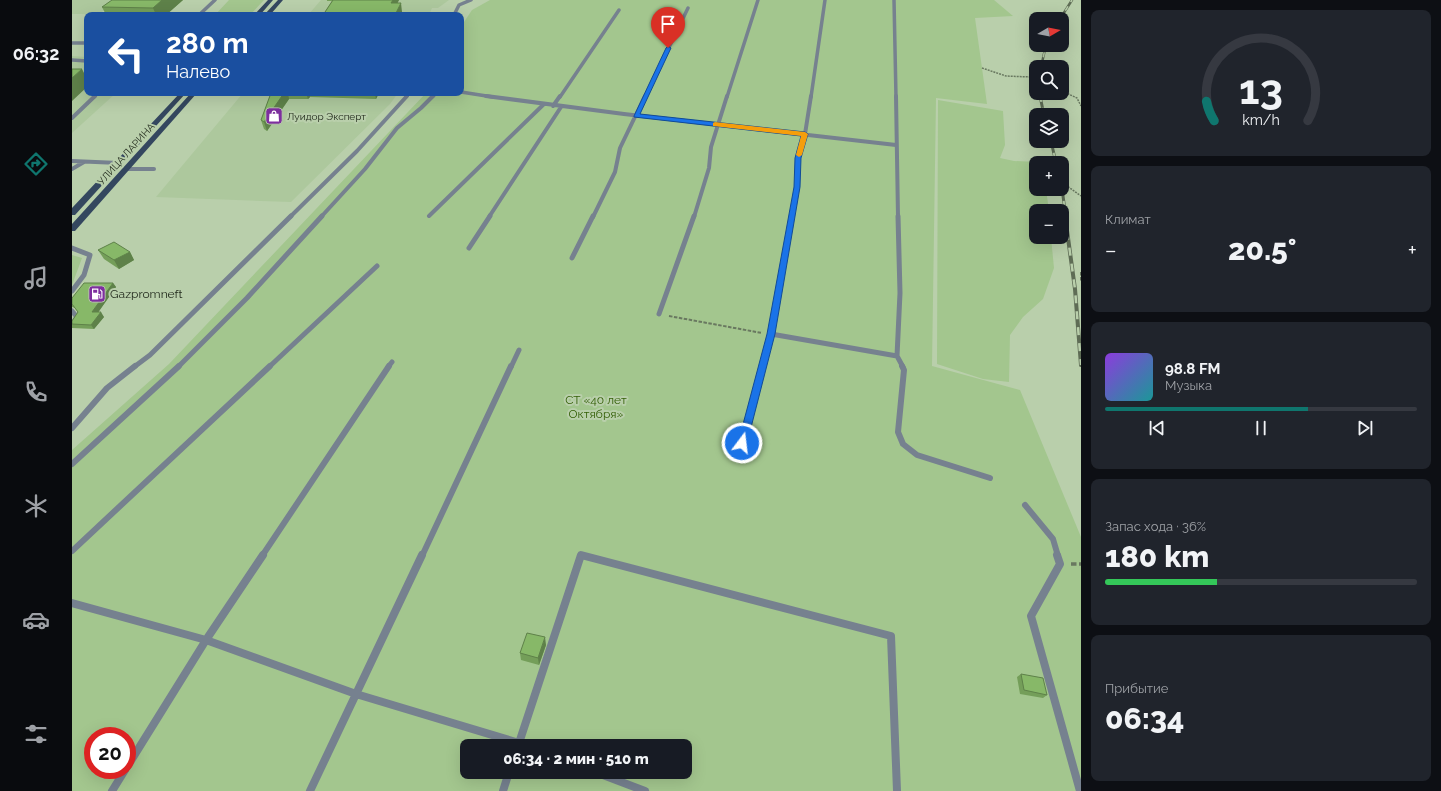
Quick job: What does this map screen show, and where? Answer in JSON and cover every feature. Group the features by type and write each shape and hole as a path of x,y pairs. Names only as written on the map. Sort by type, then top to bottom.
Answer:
{"main road":[{"path":"260,12 271,0"},
{"path":"270,12 281,0"},
{"name":"УЛИЦА ЛАРИНА","path":"72,213 180,96"},
{"name":"УЛИЦА ЛАРИНА","path":"72,229 191,96"}],"lane":[{"path":"201,12 215,0"},
{"path":"456,12 459,5 471,0"},
{"path":"659,314 696,210 709,168 711,147 758,0"},
{"path":"742,443 771,334 797,187 798,158 805,134 825,0"},
{"path":"894,0 900,293 897,356 904,370 898,432 903,444 917,455 990,478"},
{"path":"572,258 615,172 620,148 688,8"},
{"path":"553,106 619,10"},
{"path":"72,43 84,43"},
{"path":"72,60 84,61"},
{"path":"464,92 561,107 896,145"},
{"path":"72,118 95,96"},
{"path":"72,428 107,388 150,355 357,151 406,96"},
{"path":"72,464 166,378 247,298 365,169 397,128 421,108 432,96"},
{"path":"429,216 544,104"},
{"path":"469,248 561,107"},
{"path":"72,161 119,163"},
{"path":"72,169 86,162"},
{"path":"126,169 154,169"},
{"path":"72,248 90,255 84,275 72,291"},
{"path":"72,551 377,266"},
{"path":"72,311 77,317 72,324"},
{"path":"771,334 897,356"},
{"path":"310,791 520,350"},
{"path":"136,753 206,640 392,362"},
{"path":"1025,505 1053,538 1060,564 1031,616 1080,791"},
{"path":"520,739 581,556 891,636 897,791"},
{"path":"72,602 206,640 356,694 502,739"},
{"path":"112,791 120,779"},
{"path":"503,791 507,779"},
{"path":"613,779 645,791"}],"path":[{"path":"982,68 1006,76 1029,77"},
{"path":"1069,94 1077,98 1081,106"},
{"path":"1069,187 1081,196"},
{"path":"1081,272 1081,281"},
{"path":"659,314 771,334"}],"shaded area":[{"path":"72,0 119,0 102,12 72,14"},
{"path":"321,0 449,0 438,8 432,8 430,12 311,12"},
{"path":"72,56 84,57 84,96 113,96 72,133"},
{"path":"240,96 396,96 390,104 291,202 156,197"}],"green space":[{"path":"229,0 264,0 253,12 218,12"},
{"name":"СТ «40 лет Октября»","path":"490,0 994,0 1013,16 975,18 987,104 936,98 932,366 1020,390 1081,537 1081,791 72,791 72,450 169,364 423,96 464,96 464,22 472,10"},
{"path":"938,100 1003,111 1005,145 1000,158 1014,161 1029,162 1029,196 1047,196 1048,204 1029,204 1029,244 1052,244 1054,268 1043,299 1023,317 1010,335 1009,382 983,379 937,364"},
{"path":"72,255 82,258 72,285"}],"building":[{"path":"112,0 162,0 153,8 102,7"},
{"path":"333,0 393,0 391,3 401,3 396,12 325,12"},
{"path":"72,69 82,69 72,78"},
{"path":"270,96 282,96 264,122 261,120"},
{"path":"114,242 130,252 114,260 98,250"},
{"path":"84,283 113,283 92,312 101,312 91,325 72,324 72,321 78,312 72,304 72,298"},
{"path":"527,633 545,637 538,658 520,653"},
{"path":"1021,674 1043,678 1047,695 1024,690"}],"railway":[{"path":"1064,12 1072,0"},
{"path":"1043,60 1044,52"},
{"path":"1041,100 1043,108"},
{"path":"1053,148 1054,156"},
{"path":"1063,196 1064,204"},
{"path":"1069,244 1075,289 1081,365"}],"slow traffic":[{"path":"715,124 805,134 799,155"}],"place":[{"name":"Луидор Эксперт","path":"274,116"},
{"name":"Gazpromneft","path":"97,294"}],"route":[{"path":"668,48 636,116 676,119 805,134 798,158 797,187 771,334 742,443"}]}
